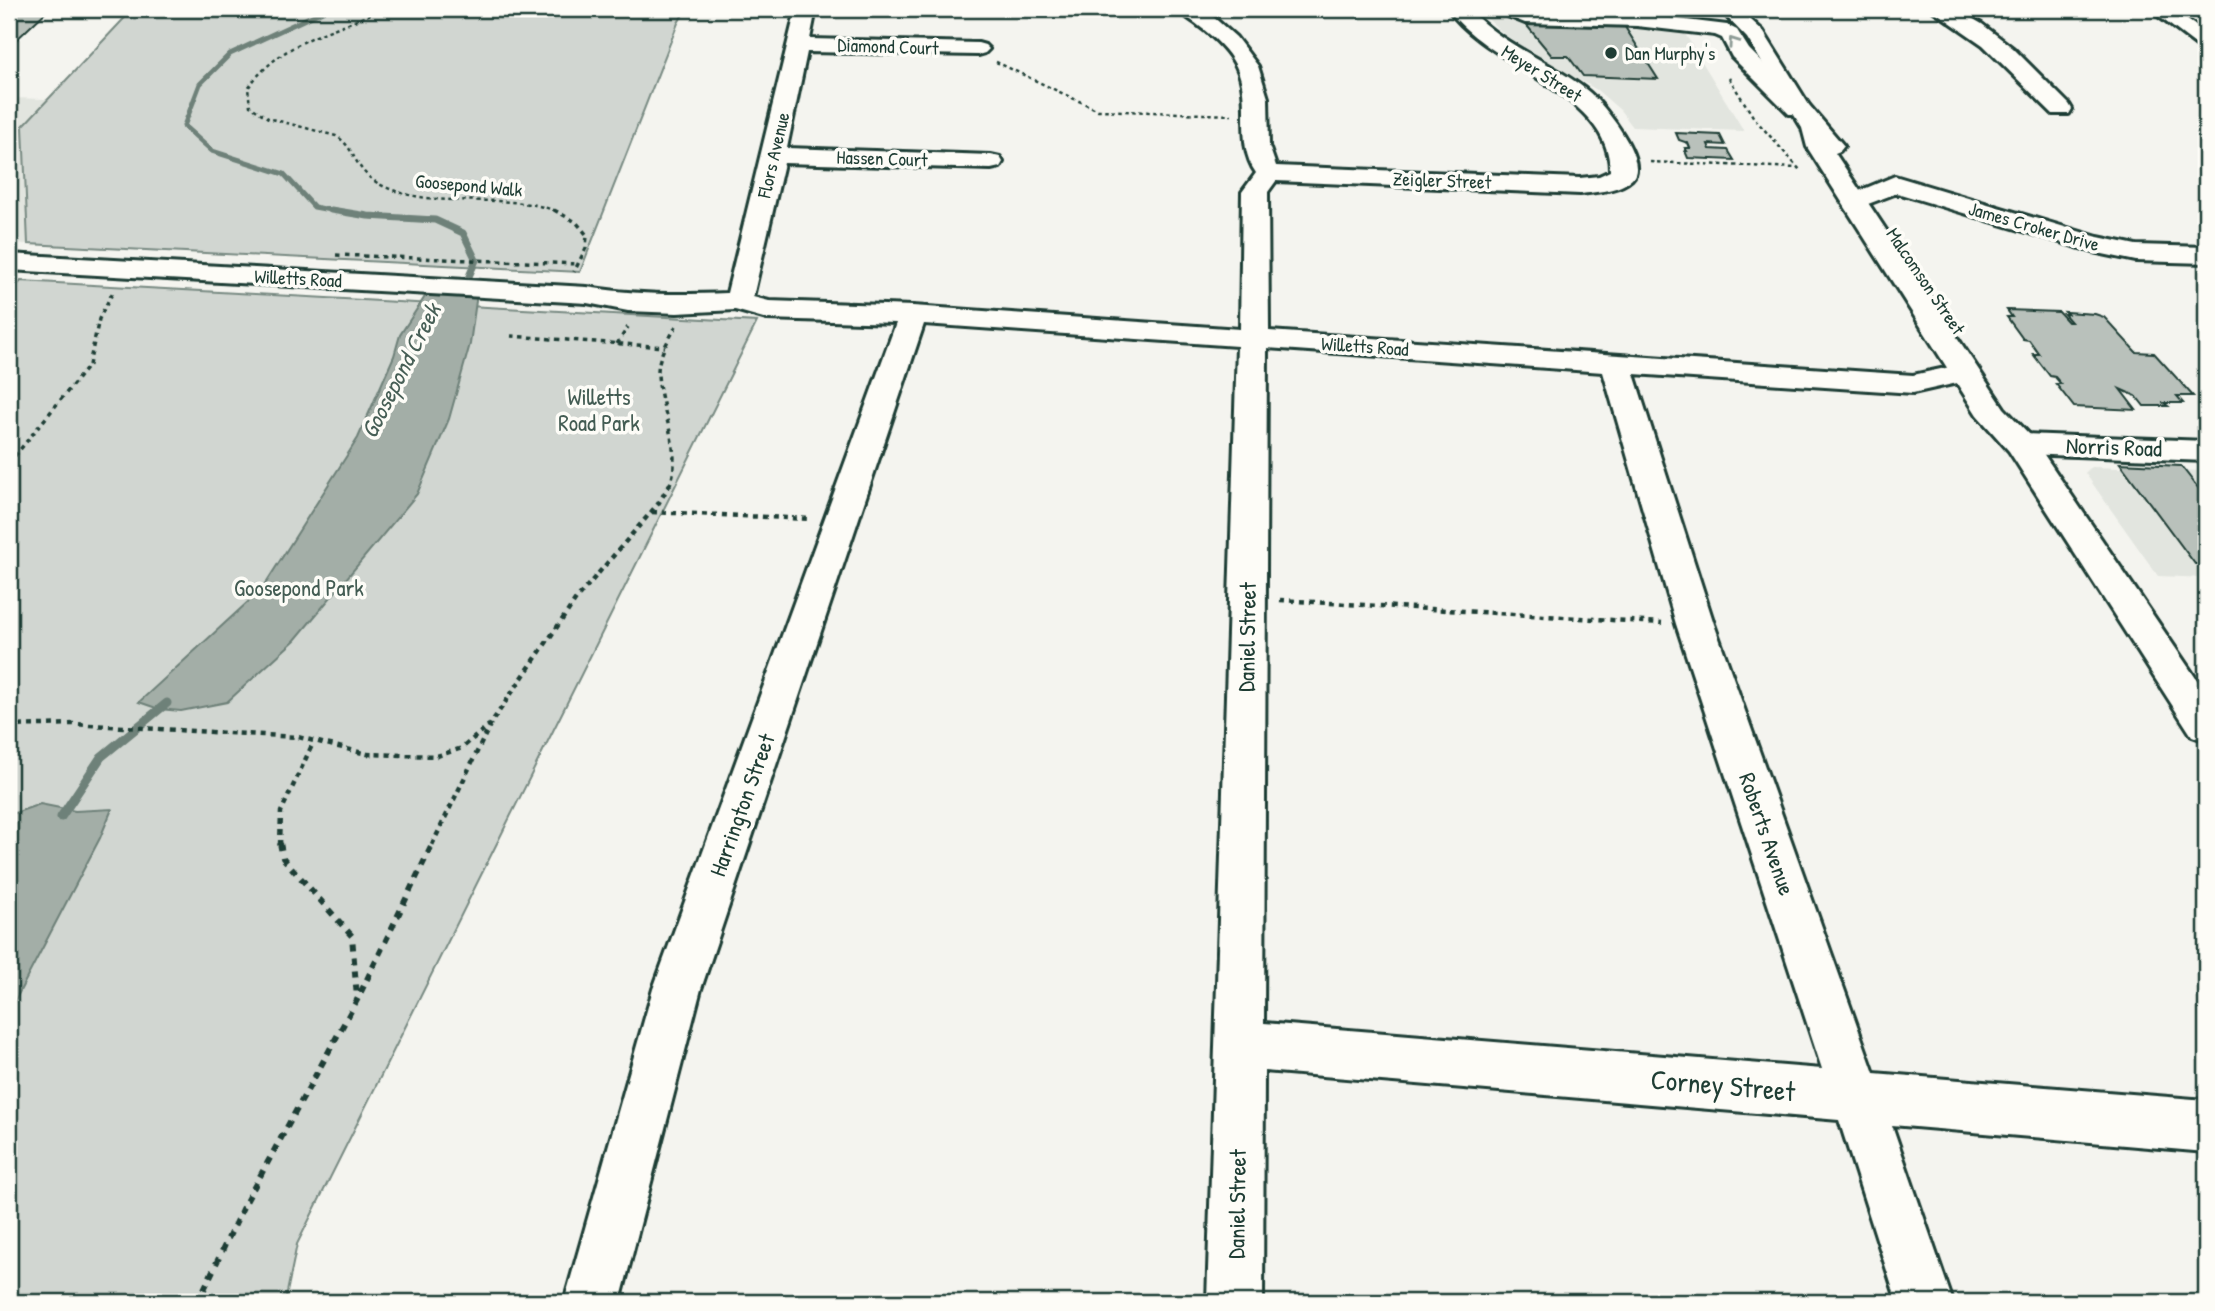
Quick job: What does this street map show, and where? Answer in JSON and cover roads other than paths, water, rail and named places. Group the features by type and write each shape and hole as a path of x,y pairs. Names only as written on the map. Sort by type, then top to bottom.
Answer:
{"street":[{"name":"Flors Avenue","path":"740,295 806,9"},
{"path":"1188,9 1228,38 1243,56 1257,92 1256,156 1269,173"},
{"name":"Meyer Street","path":"1458,9 1494,43 1578,93 1599,111 1610,128 1624,168 1622,175 1614,180"},
{"path":"1507,9 1525,17 1650,16 1707,26 1730,34 1740,52 1805,119"},
{"name":"Malcomson Street","path":"1729,9 1737,20 1754,32 1819,147 1964,373 1993,415 2021,444 2206,725"},
{"name":"Malcomson Street","path":"1747,9 1755,20 1754,32"},
{"path":"1941,9 1971,24 1988,37 2061,108"},
{"path":"2167,15 2206,21"},
{"path":"2167,15 2206,43"},
{"name":"Diamond Court","path":"798,45 978,49"},
{"name":"Malcomson Street","path":"1805,119 1833,146 2017,413 2021,444"},
{"name":"Hassen Court","path":"772,155 991,162"},
{"name":"Zeigler Street","path":"1269,173 1580,186 1614,180"},
{"name":"Daniel Street","path":"1235,1302 1252,338 1256,325 1255,192 1269,173"},
{"name":"James Croker Drive","path":"1868,196 1895,184 2093,244 2136,253 2206,255"},
{"name":"Willetts Road","path":"9,262 492,290 579,286 628,302 677,304 740,295 767,310 913,315 1913,384 1964,373"},
{"name":"Harrington Street","path":"592,1302 677,989 913,315"},
{"name":"Roberts Avenue","path":"1616,364 1695,624 1925,1302"},
{"name":"Norris Road","path":"2021,444 2206,451"},
{"name":"Corney Street","path":"1240,1045 2206,1126"}],"water":[{"path":"428,292 477,294 470,344 449,419 417,494 295,640 227,702 181,711 159,709 139,702 262,589 358,438 394,356 400,335"},
{"path":"40,804 75,811 112,809 100,838 9,1012 9,815"}],"waterway":[{"name":"Goosepond Creek","path":"327,9 230,54 200,84 184,126 212,151 284,174 314,207 341,212"},
{"name":"Goosepond Creek","path":"331,210 368,216 435,220 463,233 476,260 464,288"},
{"name":"Goosepond Creek","path":"61,817 101,757 167,703"}],"place":[{"name":"Dan Murphy's","path":"1611,53"}],"park label":[{"name":"Willetts Road Park","path":"599,410"},
{"name":"Goosepond Park","path":"299,588"}]}
